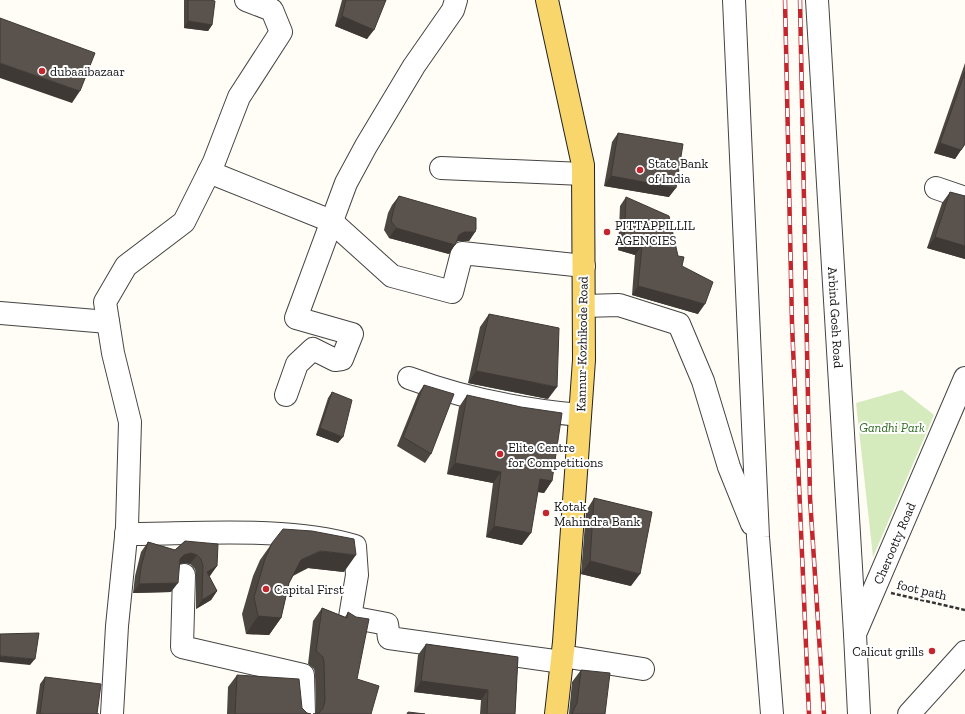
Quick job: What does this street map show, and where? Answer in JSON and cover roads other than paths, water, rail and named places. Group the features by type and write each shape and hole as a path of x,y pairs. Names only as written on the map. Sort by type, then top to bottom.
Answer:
{"main road":[{"name":"Kannur-Kozhikode Road","path":"547,0 583,165 584,360 562,660 556,714"}],"street":[{"path":"112,714 117,626 126,534 130,422 113,353 105,302 126,266 184,222 209,172 240,97 281,32 272,10 246,0"},
{"path":"286,395 297,364 313,349 335,360 342,359 352,334 296,318 346,183 366,146 414,66 453,10 456,0"},
{"path":"734,0 758,537 772,714"},
{"name":"Arbind Gosh Road","path":"817,0 855,634"},
{"path":"440,168 583,174"},
{"path":"209,172 332,221 392,276 452,292 462,253 584,266"},
{"path":"936,188 965,198"},
{"path":"584,306 619,305 679,324 702,381 729,468 758,537"},
{"path":"0,312 108,322"},
{"path":"409,378 441,390 529,409 580,415"},
{"name":"Cherootty Road","path":"859,714 855,634 965,378"},
{"path":"126,534 254,533 337,540 355,546 357,575 350,617 387,624 389,638 643,669"},
{"path":"184,575 182,647 303,675 304,714"},
{"path":"909,714 965,652"}],"railway":[{"path":"785,0 792,324 809,714"},
{"path":"800,0 810,498 824,714"}],"place":[{"name":"dubaaibazaar","path":"42,71"},
{"name":"State Bank of India","path":"640,170"},
{"name":"PITTAPPILLIL AGENCIES","path":"607,232"},
{"name":"Elite Centre for Competitions","path":"500,454"},
{"name":"Kotak Mahindra Bank","path":"546,513"},
{"name":"Capital First","path":"266,589"},
{"name":"Calicut grills","path":"932,651"}],"park label":[{"name":"Gandhi Park","path":"892,427"}]}
